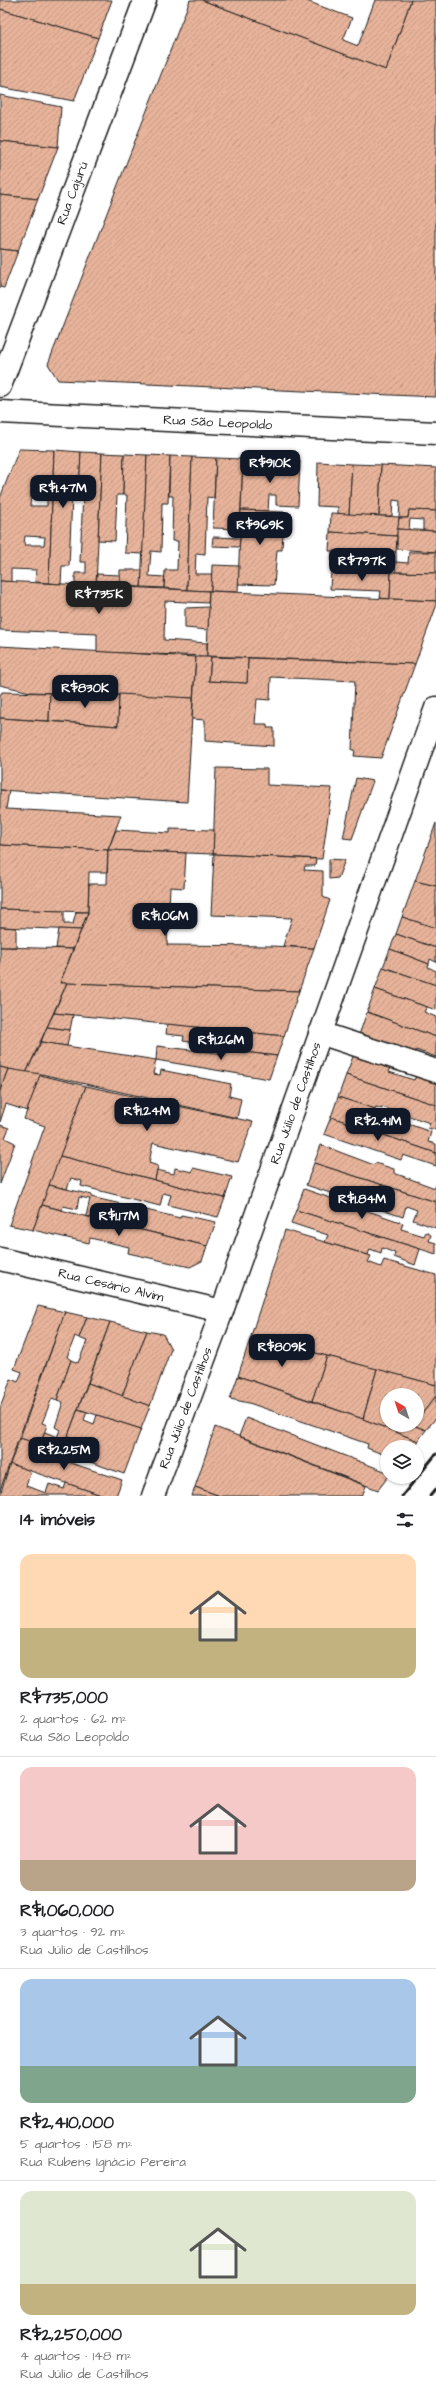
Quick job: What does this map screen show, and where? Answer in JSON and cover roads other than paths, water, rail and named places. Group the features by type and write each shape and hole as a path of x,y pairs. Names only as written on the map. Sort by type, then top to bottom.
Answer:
{"street":[{"name":"Rua Cajurú","path":"0,386 146,0"},
{"name":"Rua São Leopoldo","path":"0,412 436,433"},
{"name":"Rua Júlio de Castilhos","path":"153,1496 222,1311 436,708"},
{"path":"320,1033 436,1070"},
{"name":"Rua Cesário Alvim","path":"0,1259 222,1311"}],"railway":[{"path":"402,1496 436,1454"},
{"path":"430,1496 436,1489"}]}
